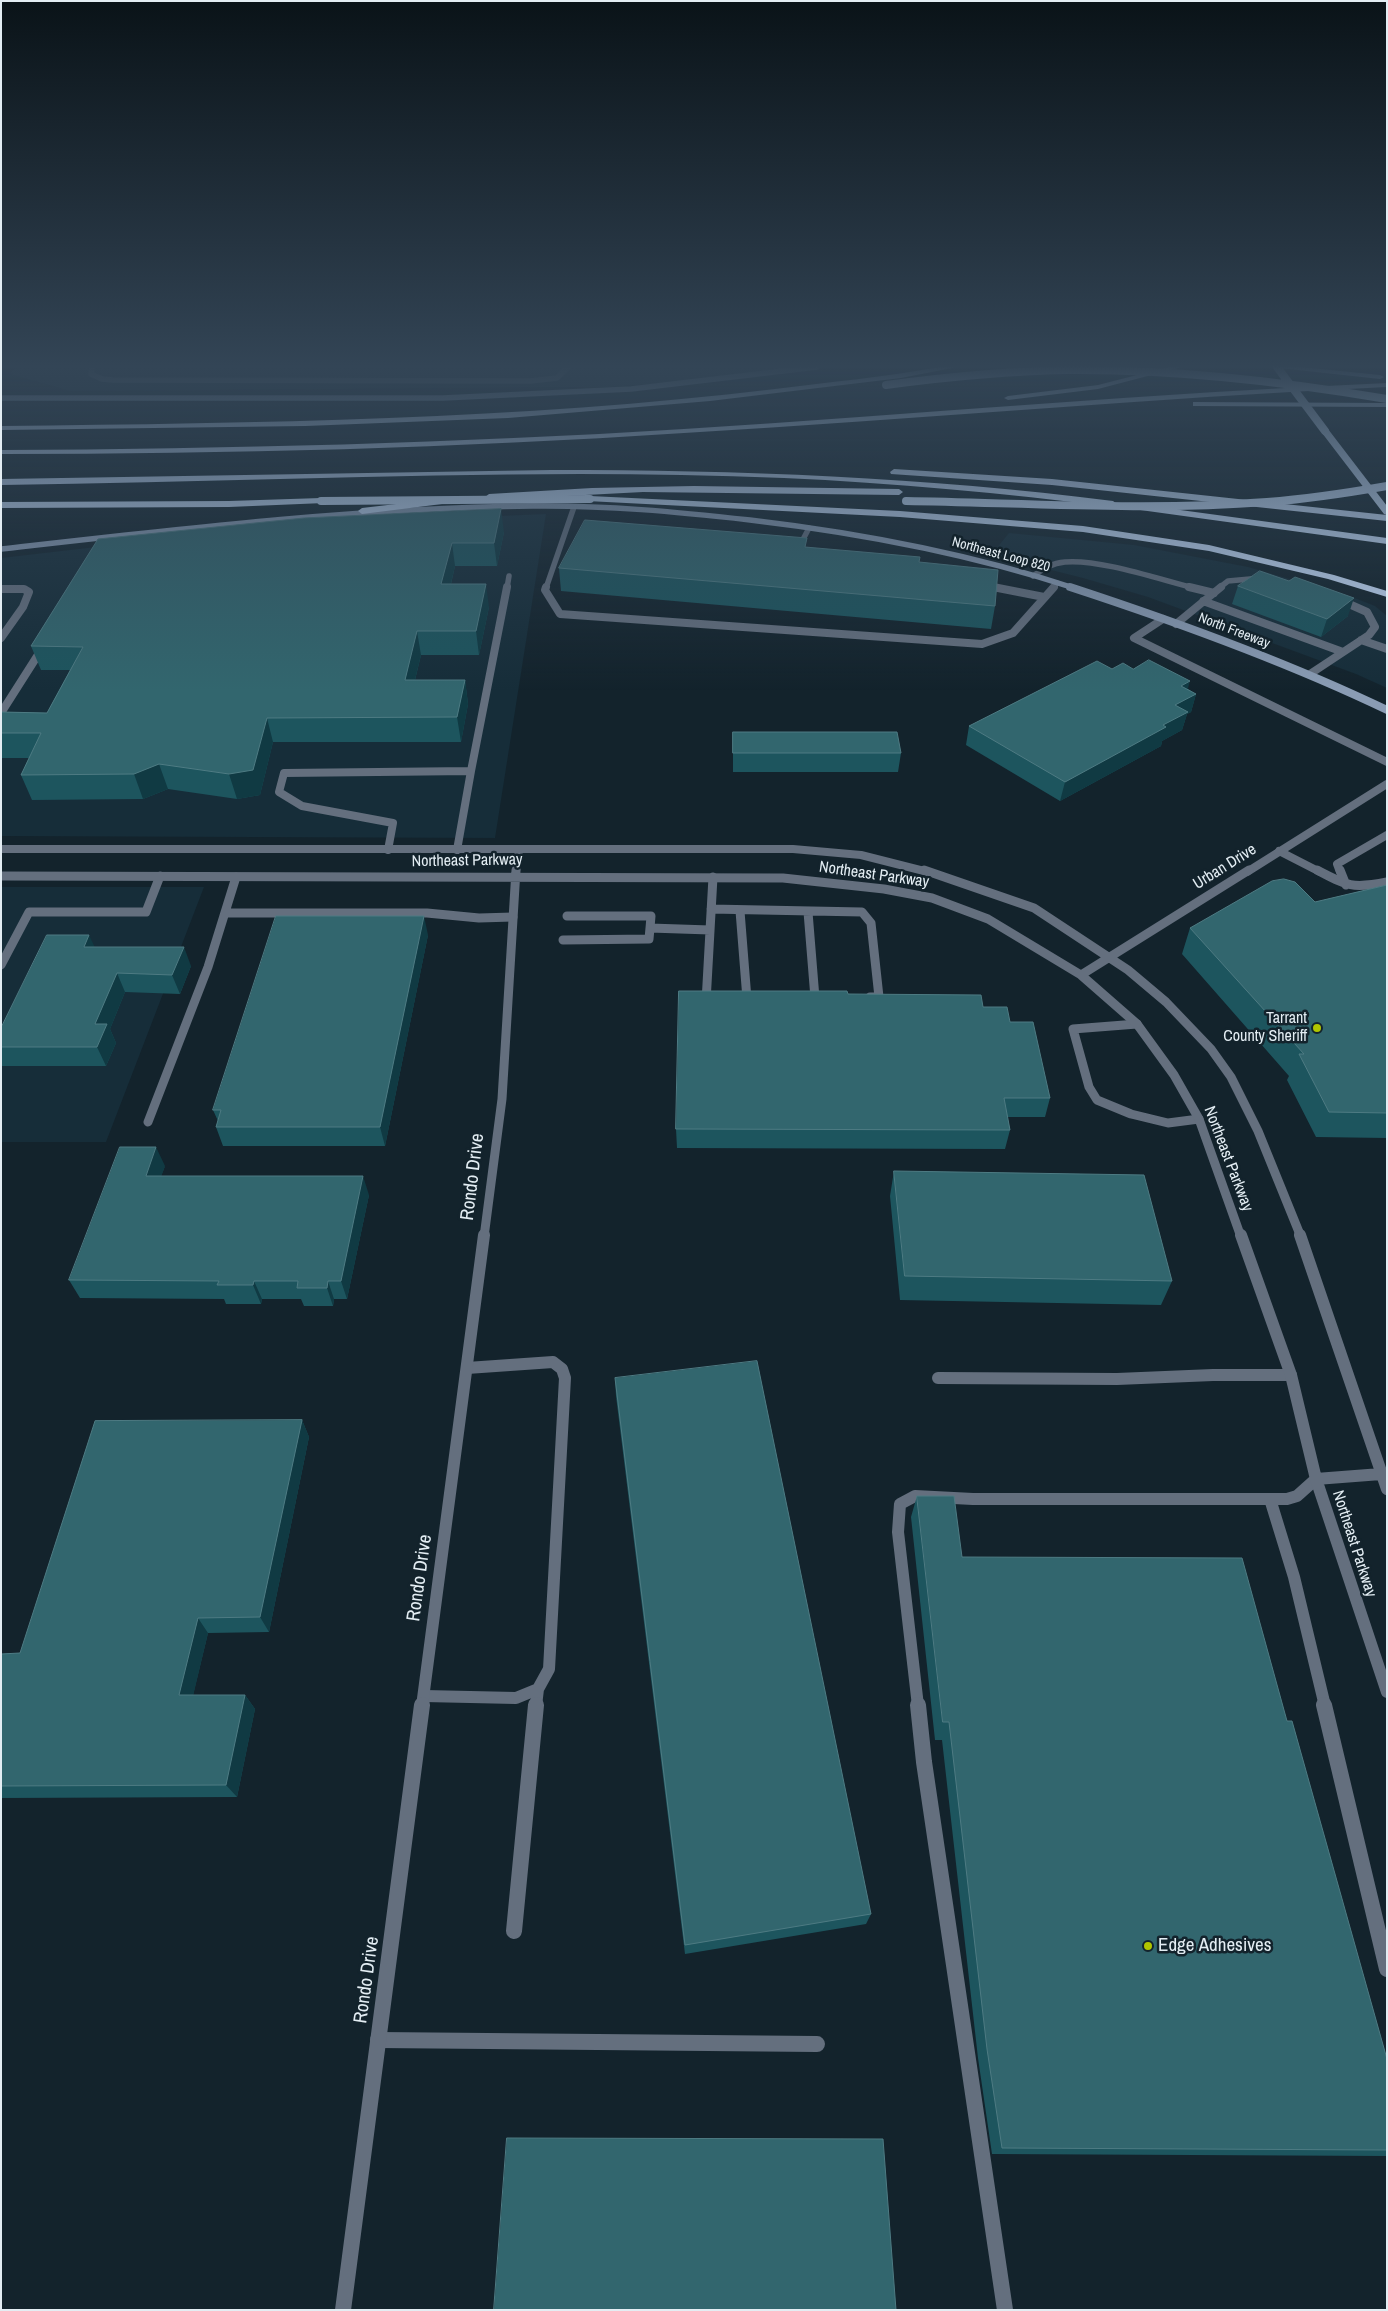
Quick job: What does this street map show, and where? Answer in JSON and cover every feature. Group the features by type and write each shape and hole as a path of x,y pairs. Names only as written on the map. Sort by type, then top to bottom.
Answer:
{"highway":[{"path":"1,482 455,475"},
{"path":"752,475 915,483 1085,500 1387,541"},
{"path":"967,475 1387,518"},
{"path":"1358,475 1387,512"},
{"path":"837,500 1208,506 1307,499 1387,486"},
{"path":"362,511 506,496 643,489 930,492 1085,500"},
{"path":"590,499 900,514 1083,529 1209,548 1331,577 1387,594"},
{"path":"1,505 590,499 817,500"}],"main road":[{"name":"Northeast Loop 820","path":"1,548 362,511 574,507 660,510 808,528 970,557 1068,586"},
{"name":"North Freeway","path":"1068,586 1163,618 1310,674 1387,710"}],"street":[{"path":"574,507 545,590 560,614 982,644 1013,633 1057,583"},
{"path":"798,550 808,528"},
{"path":"567,529 576,530"},
{"path":"108,544 113,536"},
{"path":"788,549 807,552"},
{"path":"1033,576 1046,567 1063,562 1088,562 1214,593"},
{"path":"457,850 509,576"},
{"path":"1176,624 1228,581 1244,578 1271,580"},
{"path":"978,584 1044,597"},
{"path":"1,589 24,589 29,592 23,607 2,636"},
{"path":"1310,674 1361,640 1376,627 1375,620 1367,612 1352,603 1334,598"},
{"path":"1203,602 1343,652"},
{"path":"1163,618 1134,638 1387,762"},
{"path":"1,713 47,640"},
{"path":"1361,640 1387,649"},
{"path":"388,850 393,823 302,806 279,792 284,773 471,772"},
{"name":"Urban Drive","path":"1081,975 1108,956 1387,784"},
{"path":"1346,885 1337,864 1387,835"},
{"name":"Northeast Parkway","path":"1,849 793,849 861,855 920,869 1034,908 1108,956 1166,1002 1211,1049 1231,1077 1258,1131 1307,1252 1384,1472 1387,1489"},
{"name":"Rondo Drive","path":"343,2310 502,1099 515,876 519,850"},
{"path":"1279,851 1346,885 1363,887 1387,882"},
{"name":"Northeast Parkway","path":"1,876 783,878 884,889 932,898 988,919 1081,975 1137,1024 1174,1075 1199,1119 1291,1374 1316,1479 1387,1692"},
{"path":"1,965 29,912 146,912 160,876"},
{"path":"148,1122 208,968 236,877"},
{"path":"706,1002 713,877"},
{"path":"711,908 740,911 862,912 871,923 879,997 861,998"},
{"path":"740,911 746,999 756,999"},
{"path":"806,998 820,998 808,912"},
{"path":"225,913 427,913 478,918 513,917"},
{"path":"563,940 649,939 651,916 568,916"},
{"path":"650,928 710,930"},
{"path":"1137,1024 1073,1029 1089,1087 1097,1100 1131,1114 1168,1123 1199,1119"},
{"path":"467,1368 553,1362 562,1368 565,1378 549,1668 538,1689 514,1931"},
{"path":"938,1378 1117,1379 1213,1374 1291,1374"},
{"path":"1005,2310 924,1762 898,1532 900,1504 915,1496 973,1499 1270,1499 1297,1496 1316,1479 1384,1472"},
{"path":"1270,1499 1294,1577 1387,1970"},
{"path":"424,1696 516,1698 538,1689"},
{"path":"378,2040 817,2044"}],"shaded area":[{"path":"546,514 495,838 1,836 1,558 333,523"},
{"path":"1009,533 1134,545 1248,567 1352,597 1375,606 1387,616 1387,688 1356,674 1148,597 1083,578 991,555"},
{"path":"1,887 204,887 106,1142 1,1142"}],"building":[{"path":"501,509 494,543 452,543 441,584 486,584 476,631 417,631 405,680 465,680 457,717 267,718 253,770 229,774 159,764 134,774 21,775 41,733 1,733 1,712 47,713 83,647 31,646 98,539 304,518"},
{"path":"585,520 807,538 805,547 920,557 919,562 998,570 995,606 559,568"},
{"path":"1260,571 1289,581 1295,577 1354,598 1327,619 1238,586"},
{"path":"1149,660 1190,681 1181,686 1196,694 1175,705 1188,712 1163,725 1166,727 1065,782 969,726 1097,661 1112,669 1123,663 1133,669"},
{"path":"733,732 897,732 901,753 733,753"},
{"name":"Tarrant County Sheriff","path":"1284,879 1295,882 1315,902 1387,885 1387,1113 1329,1112 1299,1054 1304,1054 1190,928 1272,881"},
{"path":"276,916 424,916 380,1127 216,1127 221,1110 213,1110"},
{"path":"47,935 89,935 84,947 184,947 172,975 117,973 95,1024 107,1024 97,1047 1,1047 1,1028"},
{"path":"679,991 847,991 848,994 981,995 983,1007 1007,1007 1010,1022 1033,1022 1050,1098 1004,1098 1010,1130 676,1129"},
{"path":"120,1147 156,1147 146,1176 363,1176 341,1281 328,1281 327,1288 297,1288 298,1281 254,1281 253,1285 217,1285 219,1281 69,1280"},
{"path":"894,1171 1144,1175 1172,1281 905,1276"},
{"path":"757,1361 871,1914 685,1945 615,1378"},
{"path":"302,1420 260,1617 198,1618 179,1695 245,1695 226,1785 1,1786 1,1654 20,1653 95,1421"},
{"name":"Edge Adhesives","path":"917,1496 954,1496 962,1557 1242,1558 1287,1721 1292,1721 1387,2059 1387,2150 1002,2148 987,2049 949,1722 943,1722"},
{"path":"507,2138 883,2139 896,2310 494,2310"}],"place":[{"name":"Tarrant County Sheriff","path":"1317,1028"},
{"name":"Edge Adhesives","path":"1148,1946"}]}
